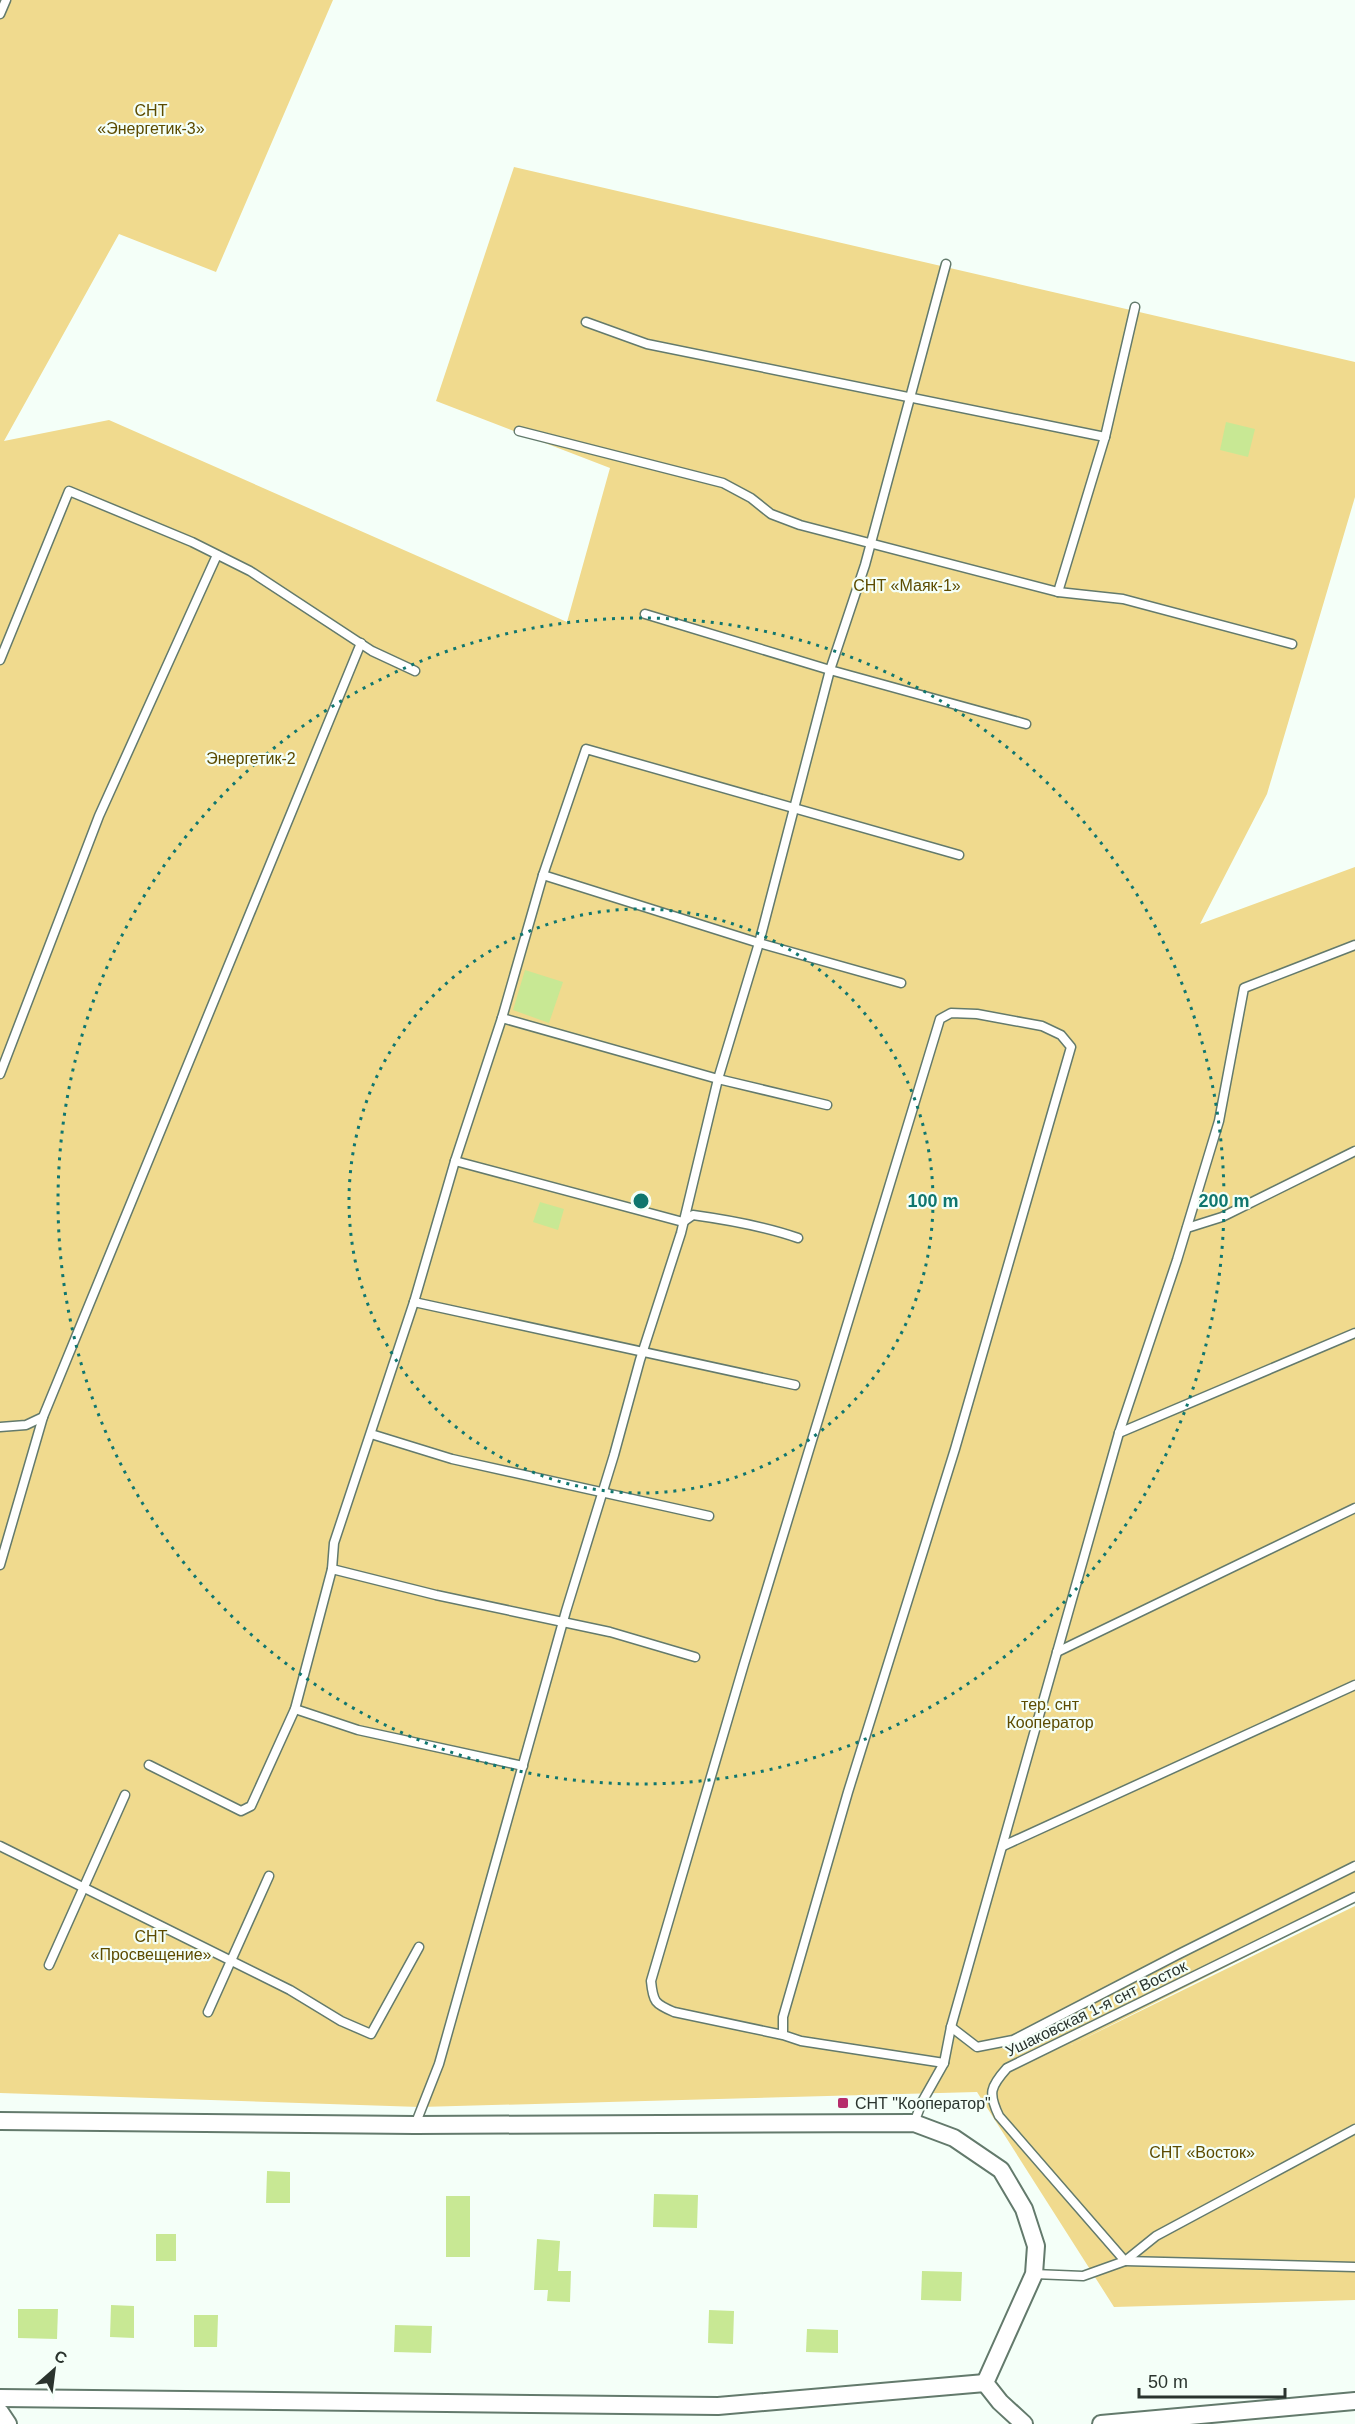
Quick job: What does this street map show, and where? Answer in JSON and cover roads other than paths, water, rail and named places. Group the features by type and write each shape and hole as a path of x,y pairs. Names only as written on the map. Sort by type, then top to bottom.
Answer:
{"street":[{"path":"0,2121 415,2125 914,2123 954,2138 1001,2170 1024,2209 1036,2246 1034,2274 985,2383"},
{"path":"0,2398 718,2406 985,2383"},
{"path":"985,2383 999,2402 1024,2424"},
{"path":"1101,2424 1355,2401"},
{"path":"0,2412 8,2424"}],"lane":[{"path":"0,14 6,0"},
{"path":"415,2125 439,2064 563,1623 683,1222 718,1079 759,944 792,809 830,670 871,542 946,264"},
{"path":"1058,592 1105,436 1135,307"},
{"path":"586,322 647,344 1105,436"},
{"path":"519,431 723,483 751,498 771,514 800,525 1058,592 1123,599 1292,644"},
{"path":"0,660 69,491 250,571 361,644 416,671"},
{"path":"0,1074 99,816 217,555"},
{"path":"645,614 830,670 1026,724"},
{"path":"0,1565 43,1417 361,644"},
{"path":"149,1765 242,1811 251,1806 295,1709 332,1569 334,1543 414,1302 455,1161 502,1018 543,875 586,749 959,855"},
{"path":"543,875 759,944 901,983"},
{"path":"914,2123 922,2102 944,2062 951,2027 1119,1433 1187,1228 1219,1121 1244,988 1355,945"},
{"path":"783,2035 783,2017 848,1792 955,1449 1071,1047 1061,1035 1042,1026 977,1014 951,1013 940,1019 651,1981 652,1995 657,2005 674,2012 783,2035 801,2041 944,2062"},
{"path":"502,1018 718,1079 827,1105"},
{"path":"1187,1228 1222,1217 1355,1151"},
{"path":"455,1161 683,1222 693,1215 719,1218 798,1238"},
{"path":"414,1302 795,1385"},
{"path":"1119,1433 1355,1333"},
{"path":"0,1426 26,1425 43,1417"},
{"path":"371,1434 452,1459 709,1516"},
{"path":"1057,1652 1355,1508"},
{"path":"332,1569 610,1632 694,1657"},
{"path":"1003,1846 1355,1685"},
{"path":"295,1709 358,1730 523,1766"},
{"path":"49,1965 125,1796"},
{"path":"0,1846 231,1960 290,1990 341,2021 370,2034 419,1947"},
{"path":"951,2027 977,2047 1013,2040 1177,1954 1355,1866"},
{"path":"208,2012 269,1876"},
{"name":"Ушаковская 1-я снт Восток","path":"1125,2261 999,2116 991,2098 996,2080 1007,2068 1355,1897"},
{"path":"1034,2274 1083,2276 1125,2261 1156,2236 1355,2129"},
{"path":"1125,2261 1355,2267"}],"place":[{"name":"СНТ \"Кооператор\"","path":"843,2103"}],"park label":[{"name":"СНТ «Энергетик-3»","path":"151,119"},
{"name":"СНТ «Маяк-1»","path":"907,585"},
{"name":"Энергетик-2","path":"251,758"},
{"name":"тер. снт Кооператор","path":"1050,1713"},
{"name":"СНТ «Просвещение»","path":"151,1945"},
{"name":"СНТ «Восток»","path":"1202,2152"}]}
